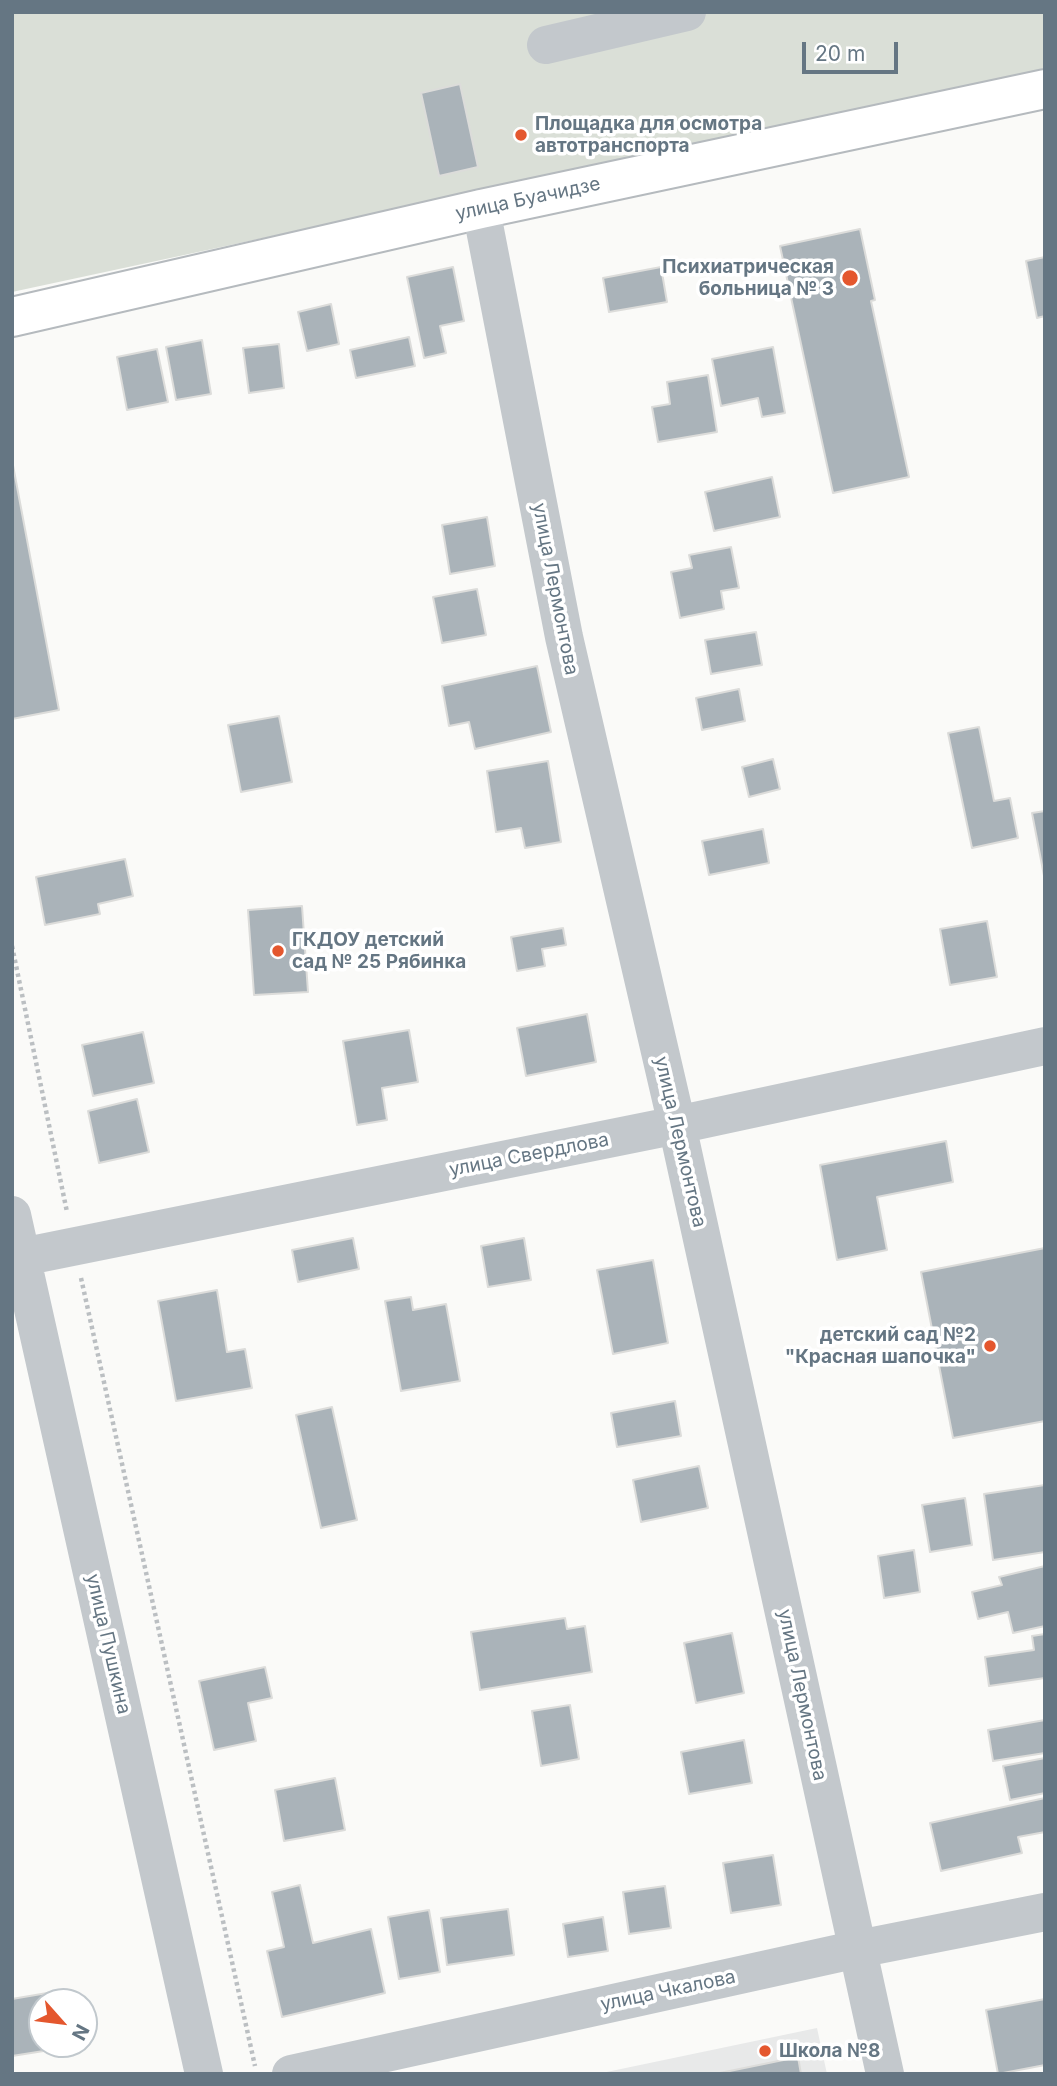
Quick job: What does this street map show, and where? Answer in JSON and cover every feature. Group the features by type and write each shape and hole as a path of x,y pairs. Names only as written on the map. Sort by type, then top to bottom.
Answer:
{"main road":[{"name":"улица Буачидзе","path":"12,317 481,209 1045,89"}],"street":[{"path":"546,45 687,12"},
{"name":"улица Лермонтова","path":"481,209 564,637 677,1125 885,2074"},
{"name":"улица Свердлова","path":"17,1258 677,1125 1045,1046"},
{"name":"улица Пушкина","path":"12,1215 17,1258 204,2074"},
{"name":"улица Чкалова","path":"292,2074 858,1949 1045,1912"}],"path":[{"path":"12,946 74,1247 257,2074"}],"shaded area":[{"path":"12,12 1045,12 1045,70 12,292"},
{"name":"Школа №8","path":"817,2028 827,2074 597,2074"}],"building":[{"path":"460,84 478,167 439,176 421,93"},
{"path":"860,229 875,300 871,301 909,477 833,493 780,246"},
{"path":"1045,257 1045,316 1037,318 1026,261"},
{"path":"453,267 464,321 440,326 446,353 424,358 407,277"},
{"path":"661,267 667,302 609,312 603,278"},
{"path":"331,304 339,344 307,351 298,312"},
{"path":"409,337 415,366 356,378 350,350"},
{"path":"202,340 211,394 176,400 166,347"},
{"path":"279,344 284,388 249,393 243,348"},
{"path":"773,347 785,413 762,417 758,398 721,406 712,359"},
{"path":"157,349 168,402 127,410 117,357"},
{"path":"708,375 717,432 658,442 652,407 670,404 667,382"},
{"path":"12,460 59,710 12,719"},
{"path":"772,477 780,517 714,531 705,492"},
{"path":"487,517 495,566 450,574 442,525"},
{"path":"731,547 739,588 721,591 724,609 680,618 671,572 692,568 689,555"},
{"path":"477,589 486,635 442,643 433,597"},
{"path":"756,632 762,665 711,674 705,640"},
{"path":"537,666 551,732 475,749 469,722 449,726 442,686"},
{"path":"739,689 745,721 702,730 696,698"},
{"path":"279,716 292,782 241,792 228,725"},
{"path":"979,727 994,801 1010,798 1018,838 972,848 948,733"},
{"path":"773,759 780,789 749,797 742,767"},
{"path":"548,761 561,842 525,848 521,828 496,832 487,771"},
{"path":"1045,811 1045,881 1032,813"},
{"path":"763,829 769,863 709,875 702,841"},
{"path":"125,859 133,896 98,904 100,914 45,925 36,877"},
{"name":"ГКДОУ детский сад № 25 Рябинка","path":"302,906 308,992 254,995 248,910"},
{"path":"987,921 997,977 950,985 940,929"},
{"path":"563,928 566,945 542,949 545,966 517,971 511,937"},
{"path":"587,1014 596,1062 526,1076 517,1028"},
{"path":"409,1030 418,1082 382,1088 387,1120 357,1125 343,1041"},
{"path":"143,1032 154,1083 93,1096 82,1045"},
{"path":"137,1099 149,1152 99,1163 88,1111"},
{"path":"946,1141 953,1182 877,1197 887,1250 837,1260 820,1165"},
{"path":"353,1238 359,1269 298,1282 292,1250"},
{"path":"524,1238 531,1280 488,1287 481,1246"},
{"name":"детский сад №2 \"Красная шапочка\"","path":"1045,1248 1045,1421 953,1438 921,1272"},
{"path":"653,1260 668,1343 613,1354 597,1270"},
{"path":"217,1290 227,1352 245,1349 252,1388 176,1401 158,1301"},
{"path":"411,1297 413,1310 446,1304 460,1381 401,1391 385,1301"},
{"path":"675,1401 681,1436 617,1447 611,1413"},
{"path":"332,1407 357,1520 321,1528 296,1415"},
{"path":"699,1466 708,1508 641,1522 633,1480"},
{"path":"1045,1485 1045,1552 993,1560 984,1494"},
{"path":"965,1498 972,1545 930,1552 922,1505"},
{"path":"914,1550 920,1592 884,1598 878,1556"},
{"path":"1045,1566 1045,1626 1013,1633 1008,1612 978,1619 972,1592 1002,1585 999,1577"},
{"path":"565,1618 567,1629 585,1626 592,1672 480,1690 471,1632"},
{"path":"732,1633 744,1693 696,1703 684,1643"},
{"path":"1045,1634 1045,1678 989,1686 985,1657 1034,1650 1032,1636"},
{"path":"265,1667 272,1698 248,1703 256,1741 214,1750 199,1681"},
{"path":"570,1705 579,1759 541,1766 532,1711"},
{"path":"1045,1720 1045,1753 993,1761 988,1730"},
{"path":"744,1740 752,1783 689,1794 681,1752"},
{"path":"1045,1758 1045,1793 1010,1800 1003,1766"},
{"path":"335,1778 345,1830 284,1841 275,1790"},
{"path":"1045,1798 1045,1832 1018,1837 1022,1853 941,1871 930,1823"},
{"path":"773,1855 781,1905 731,1913 723,1863"},
{"path":"300,1885 313,1943 371,1929 385,1993 282,2017 267,1951 284,1947 272,1892"},
{"path":"665,1886 671,1928 629,1934 623,1892"},
{"path":"508,1909 514,1955 447,1965 441,1918"},
{"path":"429,1910 440,1972 399,1979 388,1917"},
{"path":"603,1917 608,1951 568,1957 563,1924"},
{"path":"28,1996 28,2053 12,2056 12,1999"},
{"path":"1045,1999 1045,2065 998,2074 986,2010"},
{"path":"798,2057 801,2074 715,2074"}],"place":[{"name":"Площадка для осмотра автотранспорта","path":"521,135"},
{"name":"Психиатрическая больница № 3","path":"850,278"},
{"name":"ГКДОУ детский сад № 25 Рябинка","path":"278,951"},
{"name":"детский сад №2 \"Красная шапочка\"","path":"990,1346"},
{"name":"Школа №8","path":"765,2051"}]}
